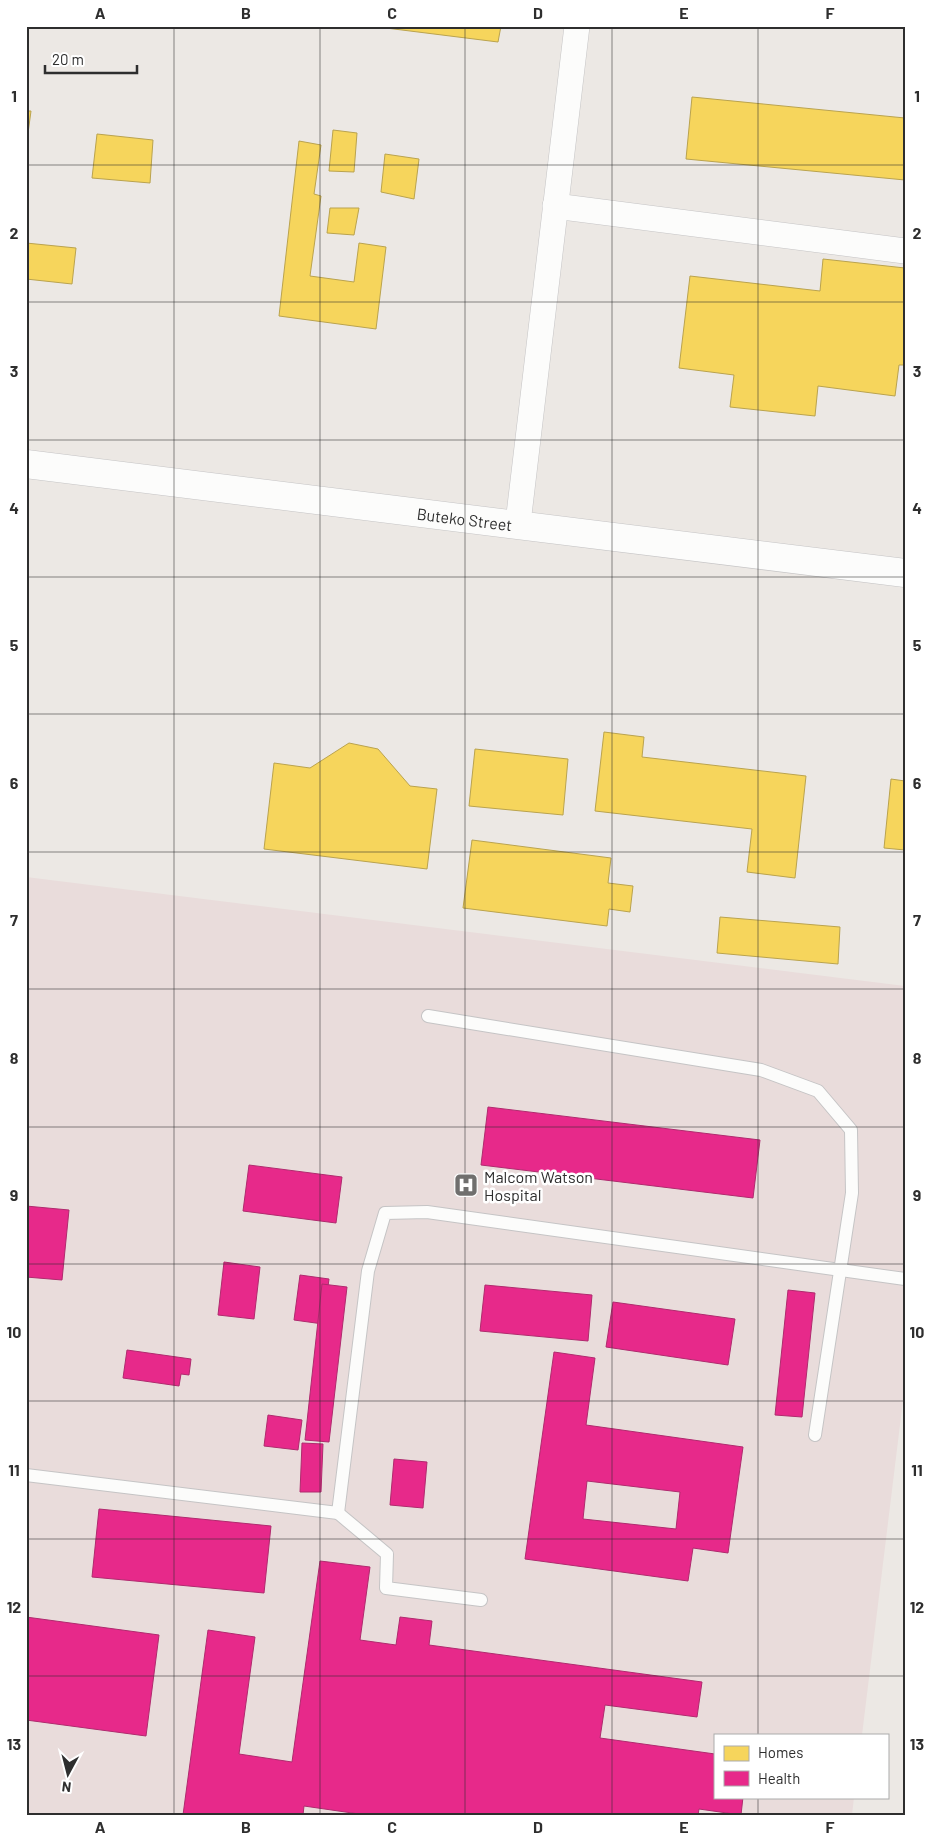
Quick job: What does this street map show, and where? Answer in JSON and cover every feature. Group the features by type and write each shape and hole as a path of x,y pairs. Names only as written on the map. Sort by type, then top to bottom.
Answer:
{"street":[{"path":"518,523 577,26"},
{"path":"555,206 905,251"},
{"name":"Buteko Street","path":"26,464 344,505 518,523 905,572"}],"lane":[{"path":"428,1016 761,1070 818,1091 852,1130 852,1193 842,1270 815,1436"},
{"path":"338,1513 368,1271 385,1212 427,1212 905,1278"},
{"path":"26,1475 338,1513 387,1554 386,1588 481,1600"}],"shaded area":[{"name":"Malcom Watson Hospital","path":"26,877 905,986 905,1384 862,1734 714,1734 714,1798 854,1798 852,1815 26,1815"}],"building: Homes":[{"path":"370,26 501,26 498,42"},
{"path":"692,97 905,118 905,180 686,159"},
{"path":"26,111 31,111 26,148"},
{"path":"333,130 357,133 354,172 329,171"},
{"path":"97,134 153,140 150,183 92,178"},
{"path":"299,141 321,145 314,194 321,196 310,276 354,282 359,243 386,247 376,329 279,316"},
{"path":"385,154 419,159 414,199 381,192"},
{"path":"330,208 359,208 354,235 327,233"},
{"path":"26,243 76,248 72,284 26,279"},
{"path":"823,259 905,268 905,365 899,365 895,396 818,386 815,416 730,407 734,375 679,368 690,276 820,291"},
{"path":"604,732 644,737 642,757 806,776 795,878 747,872 752,829 595,811"},
{"path":"349,743 378,749 410,786 437,789 427,869 264,849 274,763 310,768"},
{"path":"475,749 568,759 563,815 469,806"},
{"path":"891,779 905,781 905,850 884,848"},
{"path":"472,840 611,858 608,883 633,886 630,912 609,909 607,926 463,908"},
{"path":"720,917 840,927 838,964 717,953"}],"building: Health":[{"path":"488,1107 760,1140 753,1198 481,1165"},
{"path":"249,1165 342,1177 336,1223 243,1211"},
{"path":"26,1206 69,1210 62,1280 26,1277"},
{"path":"224,1262 260,1267 254,1319 218,1315"},
{"path":"300,1275 329,1279 323,1324 294,1320"},
{"path":"322,1284 347,1287 329,1442 305,1440"},
{"path":"485,1285 592,1295 588,1341 480,1331"},
{"path":"788,1290 815,1293 802,1417 775,1415"},
{"path":"613,1302 735,1319 728,1365 606,1347"},
{"path":"127,1350 191,1359 189,1375 181,1374 179,1386 123,1378"},
{"path":"554,1352 595,1358 586,1425 743,1447 728,1553 693,1548 688,1581 525,1559","holes":["587,1481 680,1492 676,1529 583,1519"]},
{"path":"268,1415 302,1420 298,1450 264,1446"},
{"path":"302,1443 323,1444 321,1492 300,1492"},
{"path":"394,1459 427,1462 423,1508 390,1505"},
{"path":"99,1509 271,1526 264,1593 92,1577"},
{"path":"320,1561 370,1567 360,1640 396,1645 400,1617 432,1621 429,1645 702,1682 697,1717 605,1705 600,1738 714,1754 714,1798 743,1798 741,1815 699,1809 698,1815 366,1815 304,1806 303,1815 183,1815 208,1630 255,1637 239,1754 292,1762"},
{"path":"26,1617 159,1635 146,1736 26,1720"}],"place":[{"name":"Malcom Watson Hospital","path":"466,1185"}]}
